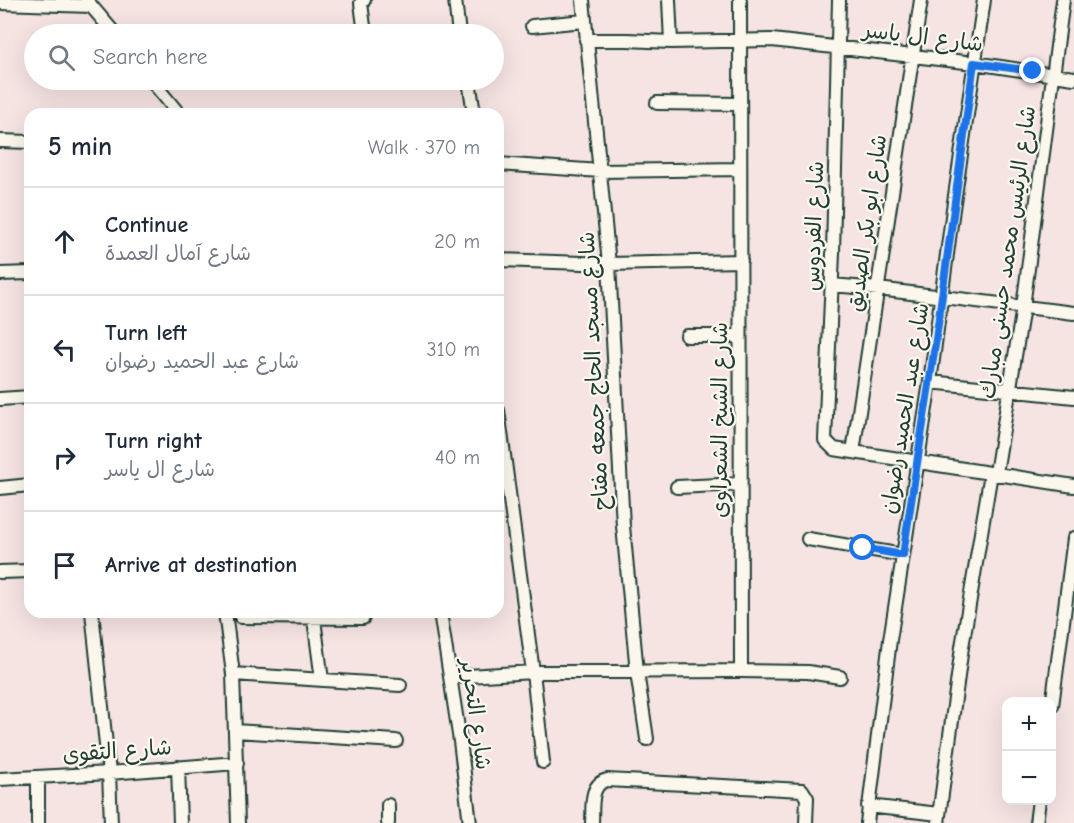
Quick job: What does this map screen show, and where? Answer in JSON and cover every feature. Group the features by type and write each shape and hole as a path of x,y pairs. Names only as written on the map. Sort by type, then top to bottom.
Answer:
{"street":[{"path":"364,0 361,3 364,24"},
{"path":"455,0 458,24"},
{"name":"شارع مسجد الحاج جمعه مفتاح","path":"583,0 609,264 619,464 637,672 647,739"},
{"path":"669,0 671,42"},
{"name":"شارع الشيخ الشعراوى","path":"740,0 741,671"},
{"name":"شارع الفردوس","path":"839,0 832,285 824,434 828,444 834,449 853,452"},
{"name":"شارع ابو بكر الصديق","path":"853,452 921,0"},
{"name":"شارع عبد الحميد رضوان","path":"867,823 903,555 984,0"},
{"name":"شارع الرئيس محمد حسنى مبارك","path":"938,819 962,647 1023,307 1063,0"},
{"path":"0,3 89,3 107,24"},
{"path":"532,26 584,21"},
{"name":"شارع ال ياسر","path":"586,40 671,42 772,40 974,63 1074,78"},
{"path":"159,90 174,108"},
{"path":"470,90 473,108"},
{"path":"657,103 740,104"},
{"path":"0,141 24,142"},
{"path":"504,164 601,171 740,169"},
{"path":"504,260 609,264 741,261"},
{"path":"0,274 24,273"},
{"path":"832,285 1074,313"},
{"path":"687,336 740,336"},
{"path":"930,382 1074,397"},
{"path":"0,399 24,397"},
{"path":"853,452 1074,486"},
{"path":"504,455 543,762"},
{"path":"677,487 740,484"},
{"path":"0,488 24,486"},
{"path":"1053,697 1074,538"},
{"path":"808,539 903,555"},
{"path":"0,572 24,571"},
{"path":"93,618 109,773 111,823"},
{"path":"226,618 233,674 238,823"},
{"path":"314,618 322,680"},
{"name":"شارع التحرير","path":"441,618 470,823"},
{"path":"450,677 533,672 741,671 808,672 840,677"},
{"path":"233,674 400,685"},
{"path":"235,732 396,741"},
{"name":"شارع التقوى","path":"0,779 237,763"},
{"path":"178,767 180,823"},
{"path":"38,777 38,823"},
{"path":"592,823 594,789 602,781 607,780 802,790 807,798 806,823"},
{"path":"388,805 388,823"},
{"path":"1036,823 1038,805"},
{"path":"868,806 938,819"}],"route":[{"path":"863,548 903,555 930,382 974,63 1033,71"}]}
